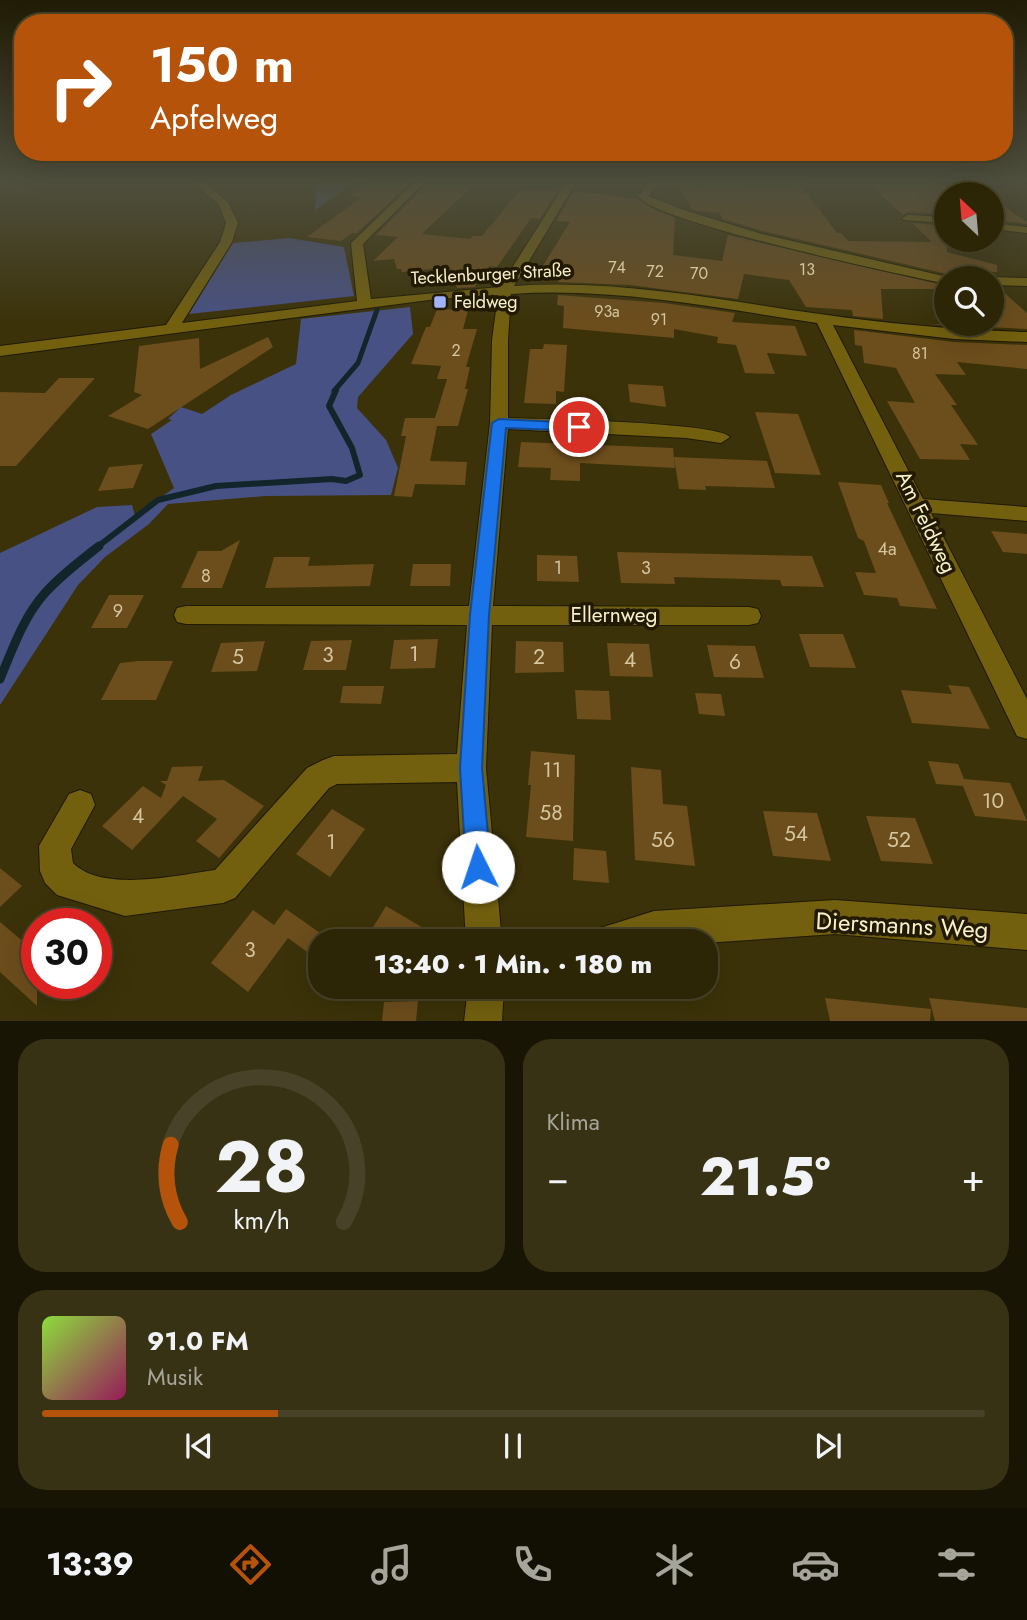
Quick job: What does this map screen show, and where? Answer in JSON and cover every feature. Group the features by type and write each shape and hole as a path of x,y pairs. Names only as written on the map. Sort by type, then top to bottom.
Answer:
{"street":[{"path":"170,331 226,242 231,228"},
{"path":"364,303 357,243 373,228"},
{"path":"483,929 471,768 480,615 499,423 500,340 506,289 543,228"},
{"path":"721,228 934,278"},
{"path":"1006,228 1027,230"},
{"path":"1004,281 1027,282"},
{"name":"Tecklenburger Straße","path":"0,351 170,331 364,303 506,289 583,288 645,293 823,319 954,334 1027,337"},
{"name":"Am Feldweg","path":"823,319 1027,727"},
{"path":"499,423 686,432 721,437"},
{"path":"918,505 1027,514"},
{"name":"Ellernweg","path":"186,615 749,616"},
{"path":"80,805 55,846 57,871 69,883 125,899 223,886 318,778 334,770 471,768"},
{"name":"Diersmanns Weg","path":"654,929 835,917 1027,932"},
{"path":"483,1021 485,999"}],"shaded area":[{"path":"289,238 344,247 354,296 189,314 233,243"},
{"path":"410,307 413,334 358,397 357,408 386,440 398,468 391,495 265,496 168,504 149,524 105,557 78,585 0,705 0,553 97,507 132,505 135,516 174,488 151,434 172,420 168,419 181,407 202,414 231,395 296,364 301,319"}],"building":[{"path":"320,228 363,228 341,241 307,237"},
{"path":"383,228 429,228 422,234 470,239 473,236 482,236 489,228 524,228 497,267 488,266 494,279 477,281 475,287 457,288 450,267 402,272 397,269 394,259 373,261 398,237 376,235"},
{"path":"566,228 674,228 673,255 722,261 728,235 934,283 934,289 881,289 883,319 853,316 852,310 806,307 789,280 744,274 738,299 630,285 558,282 559,275 539,272"},
{"path":"752,228 833,228 848,241 932,242 917,228 934,228 934,252 947,252 997,265 934,266 934,271"},
{"path":"1004,292 1027,313 1027,329 1004,328"},
{"path":"558,295 664,303 735,313 732,322 795,326 807,356 767,353 775,374 745,373 736,345 717,343 718,337 674,329 674,338 563,328 564,306 557,305"},
{"path":"471,299 463,329 477,329 466,367 470,367 465,389 468,389 458,426 437,426 430,461 467,462 465,485 415,484 412,497 394,496 406,436 401,436 405,418 435,418 447,379 437,379 441,366 411,364 426,327 430,327 437,309 462,310 459,300"},
{"path":"854,330 954,342 1027,345 1027,369 957,362 966,375 935,374 957,405 951,405 978,445 960,444 970,460 920,459 887,401 915,403 896,368 864,363 862,346 855,345"},
{"path":"268,337 273,347 148,429 108,416 142,395 134,392 139,346 199,338 200,369"},
{"path":"544,344 567,345 564,392 556,391 556,404 524,403 530,349 543,349"},
{"path":"59,378 95,378 16,466 0,466 0,392 45,393"},
{"path":"628,384 663,386 666,407 630,402"},
{"path":"755,412 798,414 821,475 775,473"},
{"path":"521,442 673,448 675,468 580,463 580,481 550,480 551,468 518,467"},
{"path":"674,457 767,461 775,488 705,486 706,490 679,489"},
{"path":"143,464 133,488 98,491 109,467"},
{"path":"838,482 881,485 937,609 900,606 897,598 864,595 855,572 876,573 864,541 858,538"},
{"path":"991,531 1027,534 1027,554 1003,552"},
{"path":"240,540 222,588 181,588 198,551 221,551"},
{"path":"617,552 812,556 824,587 782,586 780,580 674,577 675,584 621,583"},
{"path":"537,555 577,556 579,582 537,581"},
{"path":"274,557 310,557 308,566 374,564 370,586 265,588"},
{"path":"413,564 451,564 450,586 410,586"},
{"path":"109,595 144,595 127,628 91,628"},
{"path":"799,634 843,634 856,668 810,667"},
{"path":"438,639 435,668 390,669 394,640"},
{"path":"352,640 346,670 303,670 311,641"},
{"path":"265,641 257,671 211,672 221,643"},
{"path":"516,641 563,642 564,672 515,673"},
{"path":"607,643 649,644 653,677 610,676"},
{"path":"707,645 755,646 764,678 714,677"},
{"path":"173,661 156,700 101,700 120,663"},
{"path":"948,685 969,687 990,729 912,723 901,690 952,694"},
{"path":"343,686 384,686 381,704 340,703"},
{"path":"575,690 609,691 611,720 577,719"},
{"path":"695,693 721,694 725,716 699,714"},
{"path":"531,751 575,755 573,841 526,837"},
{"path":"928,761 958,764 964,779 1010,783 1027,821 975,816 963,786 936,784"},
{"path":"203,766 198,781 224,780 264,806 219,858 196,841 217,819 183,796 132,850 102,826 143,786 161,798 166,785 160,781 167,781 172,767"},
{"path":"631,767 661,770 663,804 687,806 695,866 635,860"},
{"path":"332,809 365,829 330,877 296,854"},
{"path":"763,811 817,813 831,861 773,856"},
{"path":"866,816 915,818 933,864 881,861"},
{"path":"574,848 606,851 609,883 573,880"},
{"path":"0,868 22,886 0,907"},
{"path":"386,906 425,929 372,929"},
{"path":"286,909 314,929 308,929 308,953 288,938 248,992 211,963 253,910 274,925"},
{"path":"0,922 21,940 21,991 0,972"},
{"path":"825,998 931,1009 930,1021 830,1021"},
{"path":"929,998 1027,1008 1027,1021 935,1021"},
{"path":"418,1001 416,1021 382,1021 384,1002"}],"waterway":[{"path":"334,391 358,363 377,310"},
{"path":"96,548 158,500 216,486 332,479 346,481 360,475 352,448 329,406 336,390"},
{"path":"0,679 19,634 38,602 71,568 99,546"}],"place":[{"name":"Feldweg","path":"440,302"}],"route":[{"path":"478,867 471,768 480,615 499,423 579,427"}]}
